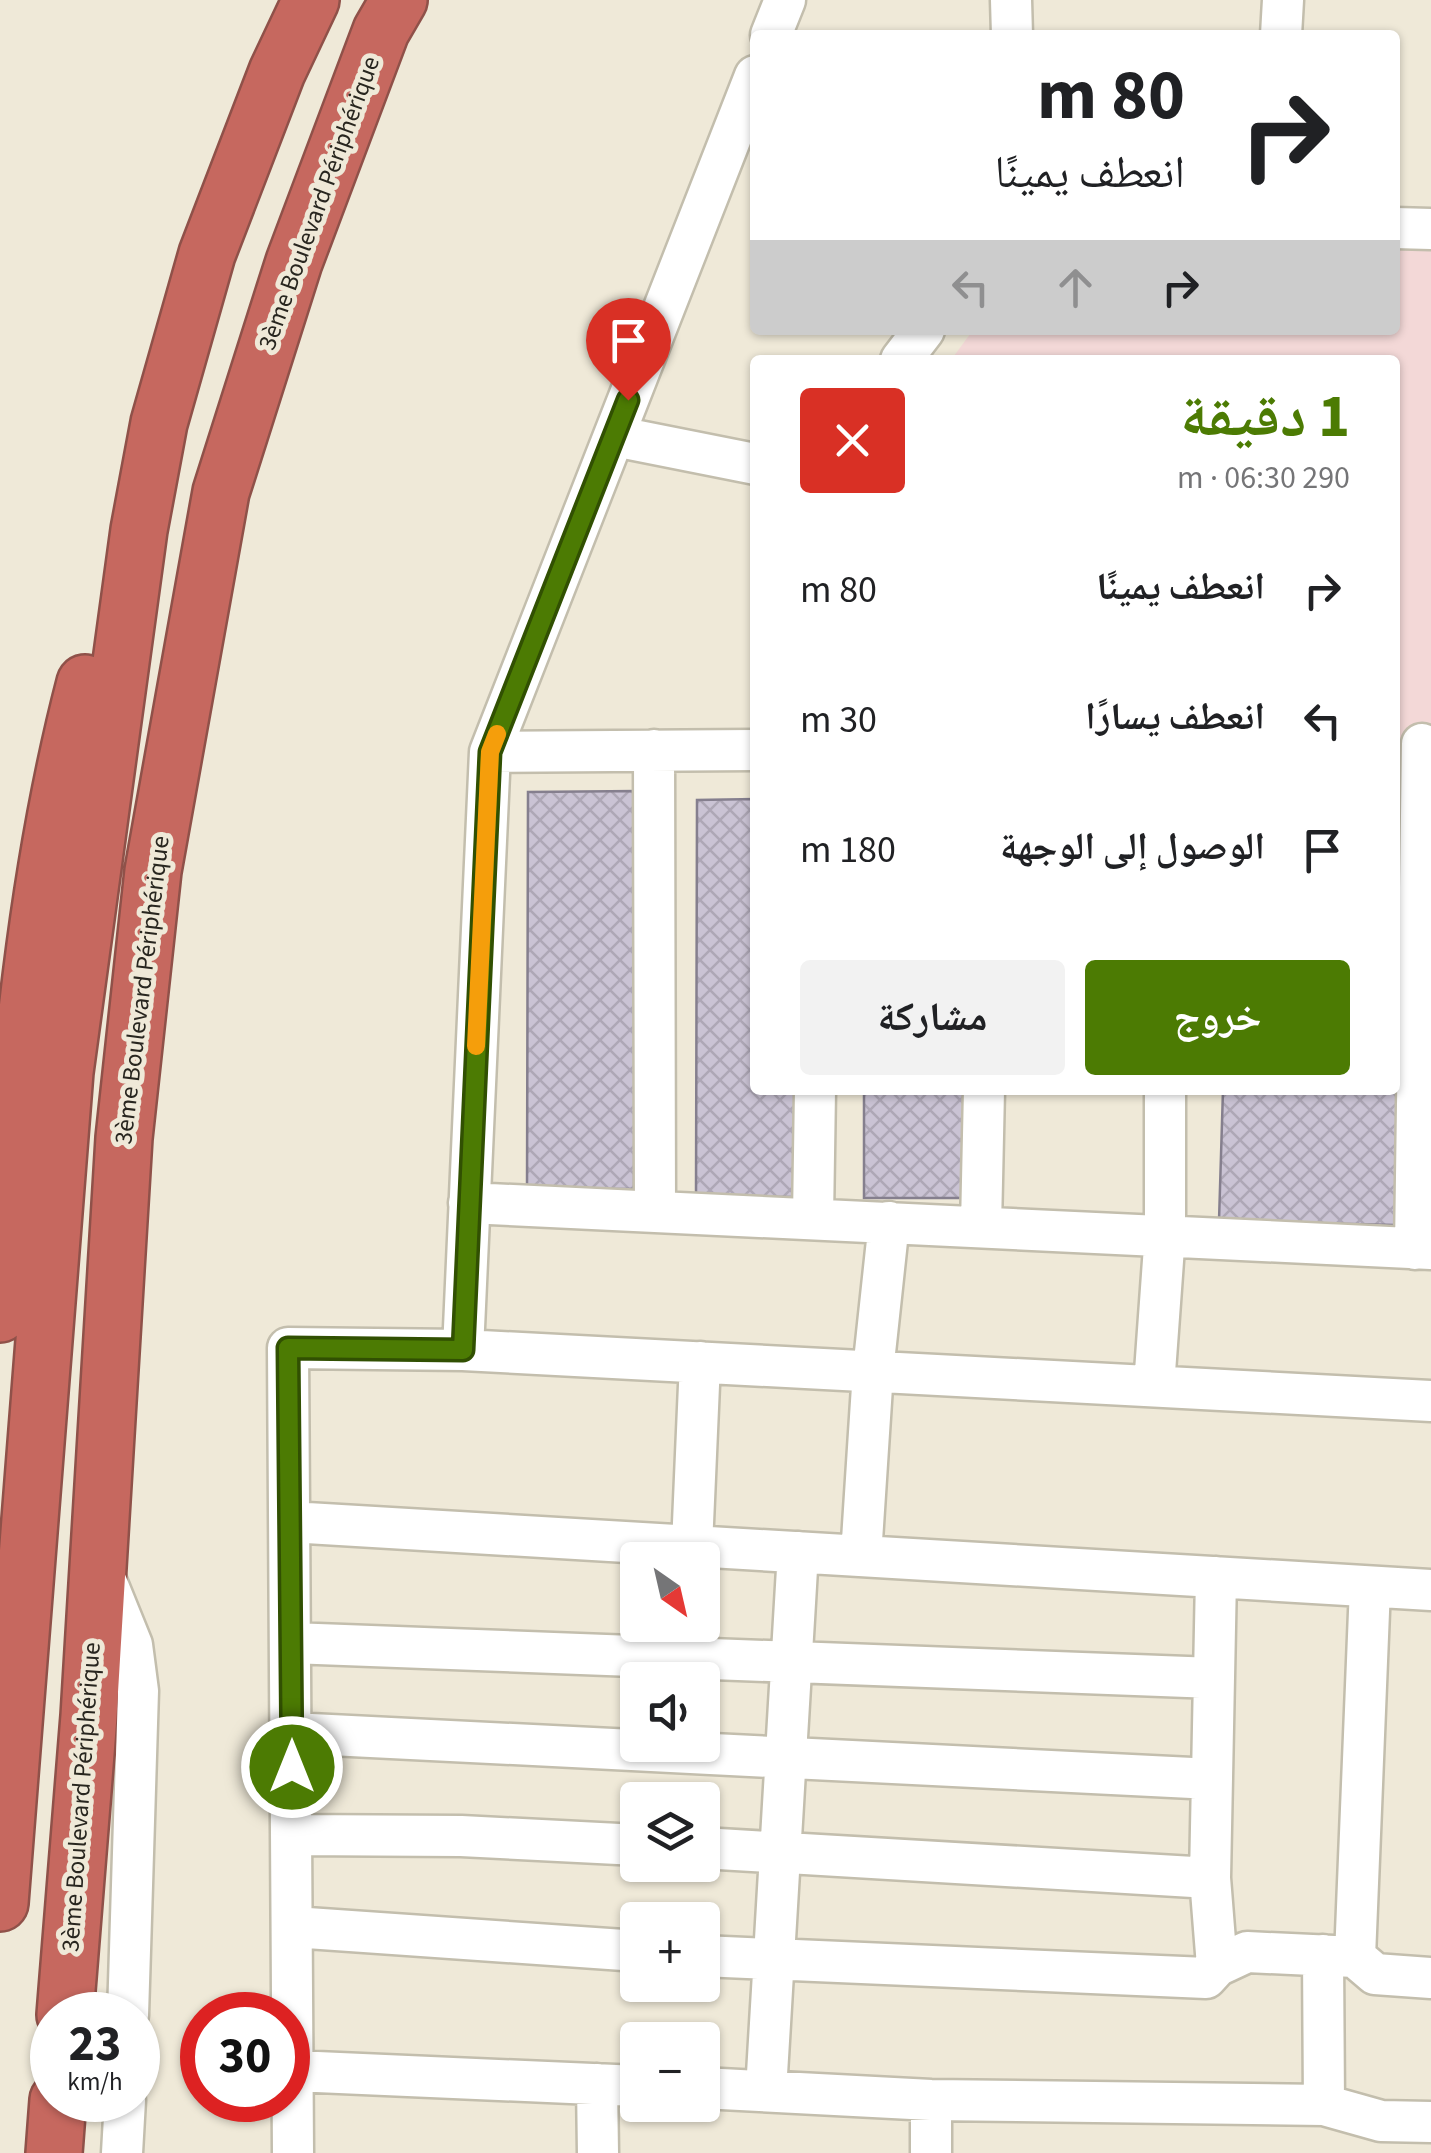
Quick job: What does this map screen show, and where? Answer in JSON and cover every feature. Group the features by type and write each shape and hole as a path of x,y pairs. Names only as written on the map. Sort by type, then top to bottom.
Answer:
{"highway":[{"path":"0,1902 65,1072 139,530 159,423 207,254 276,72 311,0"},
{"name":"3ème Boulevard Périphérique","path":"67,1992 124,1138 152,872 221,492 294,262 381,32 399,0"},
{"path":"0,1314 25,1012 61,777 93,655 139,530"},
{"path":"54,2153 56,2122"}],"street":[{"path":"773,30 785,0"},
{"path":"1012,0 1012,30"},
{"path":"1282,30 1283,0"},
{"path":"463,1350 490,752 750,89"},
{"path":"1400,228 1431,229"},
{"path":"904,355 920,335"},
{"path":"614,436 750,463"},
{"path":"469,1203 1423,1249 1416,744"},
{"path":"654,750 654,1212"},
{"path":"490,752 750,750"},
{"path":"813,1218 815,1095"},
{"path":"981,1226 984,1095"},
{"path":"1154,1386 1165,1234 1165,1095"},
{"path":"861,1556 873,1371 889,1222"},
{"path":"293,1992 288,1348 463,1350 1431,1401"},
{"path":"692,1542 700,1362"},
{"path":"290,1522 625,1542"},
{"path":"720,1548 1431,1590"},
{"path":"766,2090 798,1552"},
{"path":"98,1560 118,1601 138,1690 129,1992"},
{"path":"1216,1577 1210,1878 1217,1966"},
{"path":"1324,2105 1370,1586"},
{"path":"291,1644 1214,1678"},
{"path":"292,1733 1212,1779"},
{"path":"292,1835 461,1836 620,1843"},
{"path":"720,1849 1210,1878"},
{"path":"293,1927 620,1950"},
{"path":"720,1957 1206,1978 1217,1966 1246,1952 1339,1956 1375,1974 1431,1978"},
{"path":"310,2072 620,2085"},
{"path":"598,2084 598,2153"},
{"path":"720,2089 932,2100 1324,2105 1381,2137 1431,2122"},
{"path":"931,2153 932,2100"},
{"path":"122,2153 123,2122"},
{"path":"292,2153 293,2122"}],"shaded area":[{"path":"1400,241 1431,242 1431,738 1400,738 1400,355 955,355 969,335 1400,335"}],"building":[{"path":"1400,785 1407,785 1403,919"},
{"path":"636,791 634,1189 527,1189 528,792"},
{"path":"750,799 750,1095 803,1095 803,1197 696,1197 697,800"},
{"path":"864,1095 972,1095 971,1198 864,1198"},
{"path":"1223,1095 1399,1095 1395,1225 1219,1221"}],"slow traffic":[{"path":"476,1046 490,752 497,734"}],"route":[{"path":"292,1767 288,1348 463,1350 490,752 628,400"}]}
